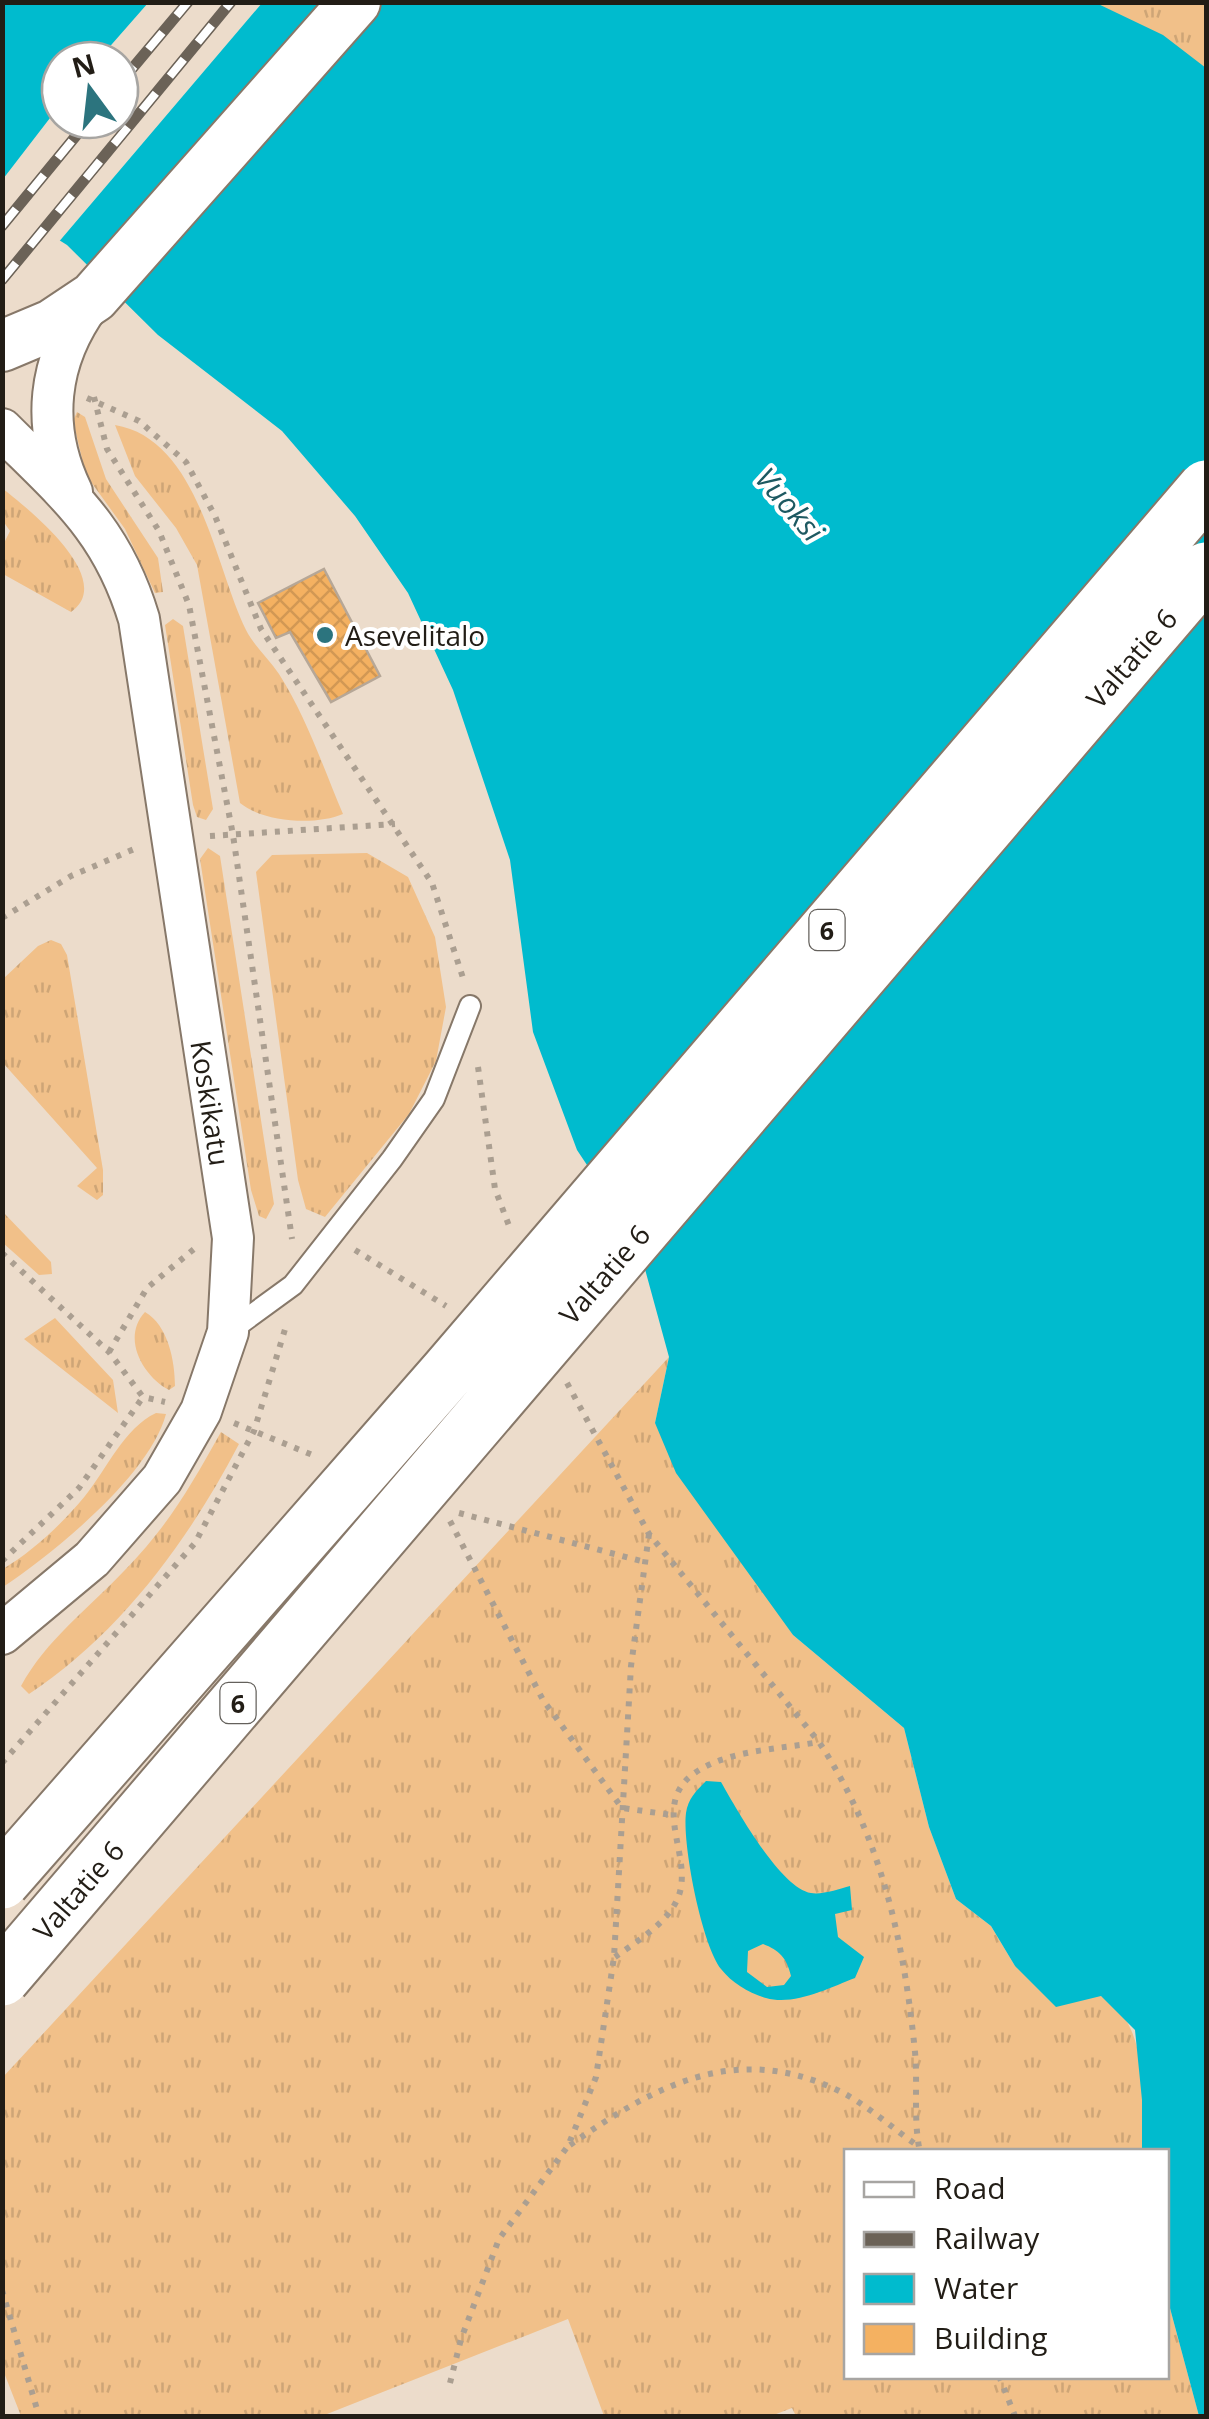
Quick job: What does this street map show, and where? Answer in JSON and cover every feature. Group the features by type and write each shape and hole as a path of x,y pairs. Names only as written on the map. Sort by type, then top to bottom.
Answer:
{"highway":[{"name":"Valtatie 6","path":"2,1882 460,1358 1206,488"},
{"name":"Valtatie 6","path":"2,1978 1206,570"}],"street":[{"path":"2,346 52,325 94,297 355,2"},
{"name":"Koskikatu","path":"81,509 58,454 51,394 69,332 94,297"},
{"name":"Koskikatu","path":"2,429 81,509 125,570 139,619 232,1238 228,1332 201,1411 162,1478 92,1559 2,1634"}],"lane":[{"path":"228,1332 293,1285 392,1159 434,1098 470,1006"}],"path":[{"path":"2,918 104,860 170,839 395,824"},
{"path":"2,1253 109,1352 144,1396 201,1411 323,1459"},
{"path":"109,1352 147,1288 178,1259"},
{"path":"2,1560 79,1488 144,1396"},
{"path":"645,1562 444,1508 543,1700 622,1808 672,1815"},
{"path":"450,2384 461,2339 499,2239 568,2146 596,2077 614,1958 631,1666 649,1534"},
{"path":"614,1958 659,1923 678,1898 681,1866 672,1815 691,1776 715,1763 819,1742"},
{"path":"568,2146 635,2099 697,2074 774,2070 836,2089 919,2147"},
{"path":"2,2290 39,2416"},
{"path":"1000,2379 1015,2416"}],"green space":[{"path":"1057,3 1206,3 1206,102"},
{"path":"77,412 85,417 106,479 158,558 163,592 155,593 125,529 86,475 73,421"},
{"path":"115,425 143,435 167,454 185,479 246,630 298,707 343,814 318,820 290,820 262,814 240,803 197,565 176,528 135,476"},
{"path":"2,488 47,527 76,563 83,581 83,598 71,612 3,574 3,545 10,531 3,521"},
{"path":"173,619 183,626 213,809 206,820 197,817 193,805 165,625"},
{"path":"208,848 220,856 274,1204 266,1219 259,1216 251,1190 200,859"},
{"path":"367,853 408,877 435,937 446,1007 436,1061 409,1114 325,1217 306,1209 298,1180 256,872 272,855"},
{"path":"51,940 61,944 67,955 103,1170 103,1195 97,1200 77,1186 97,1168 3,1063 3,979 38,946"},
{"path":"2,1211 51,1262 52,1274 39,1275 3,1243"},
{"path":"145,1312 169,1344 175,1386 169,1390 151,1376 138,1356 135,1333"},
{"path":"55,1318 113,1380 118,1413 24,1339"},
{"path":"669,1357 655,1423 793,1635 904,1728 929,1827 956,1899 991,1926 1015,1966 1097,1994 1115,2006 1127,2022 1140,2063 1142,2149 844,2149 844,2379 1169,2379 1169,2304 1199,2416 796,2416 792,2408 771,2416 604,2416 568,2319 322,2416 21,2416 3,2370 3,2077"},
{"path":"156,1413 166,1414 156,1438 121,1487 73,1533 3,1587 3,1569 67,1517 125,1439"},
{"path":"221,1432 239,1444 175,1549 93,1643 29,1694 21,1686 31,1669 55,1639 154,1538"}],"water":[{"name":"Vuoksi","path":"1094,2 1163,35 1206,68 1206,2416 1199,2416 1169,2304 1169,2149 1142,2149 1135,2030 1101,1996 1056,2007 1015,1966 991,1926 956,1899 929,1827 904,1728 793,1635 676,1473 655,1423 669,1357 637,1240 577,1150 533,1032 510,860 453,690 408,593 355,516 282,431 158,335 67,245 3,205 2,3"},
{"path":"706,1781 721,1782 773,1863 799,1888 815,1893 850,1886 852,1910 835,1914 838,1937 864,1957 855,1978 811,1995 777,2000 747,1990 721,1969 707,1939 687,1847 687,1808","holes":["763,1944 787,1964 791,1976 784,1985 767,1987 747,1972 748,1951"]}],"pier":[{"path":"148,3 262,3 57,244 2,211 3,179 40,131 40,140 140,140 140,40 116,40"}],"building":[{"name":"Asevelitalo","path":"324,569 380,676 331,702 290,632 276,638 258,603"}],"railway":[{"path":"140,59 188,2"},
{"path":"2,280 231,2"},
{"path":"2,226 73,140"}],"place":[{"name":"Asevelitalo","path":"325,635"}]}
